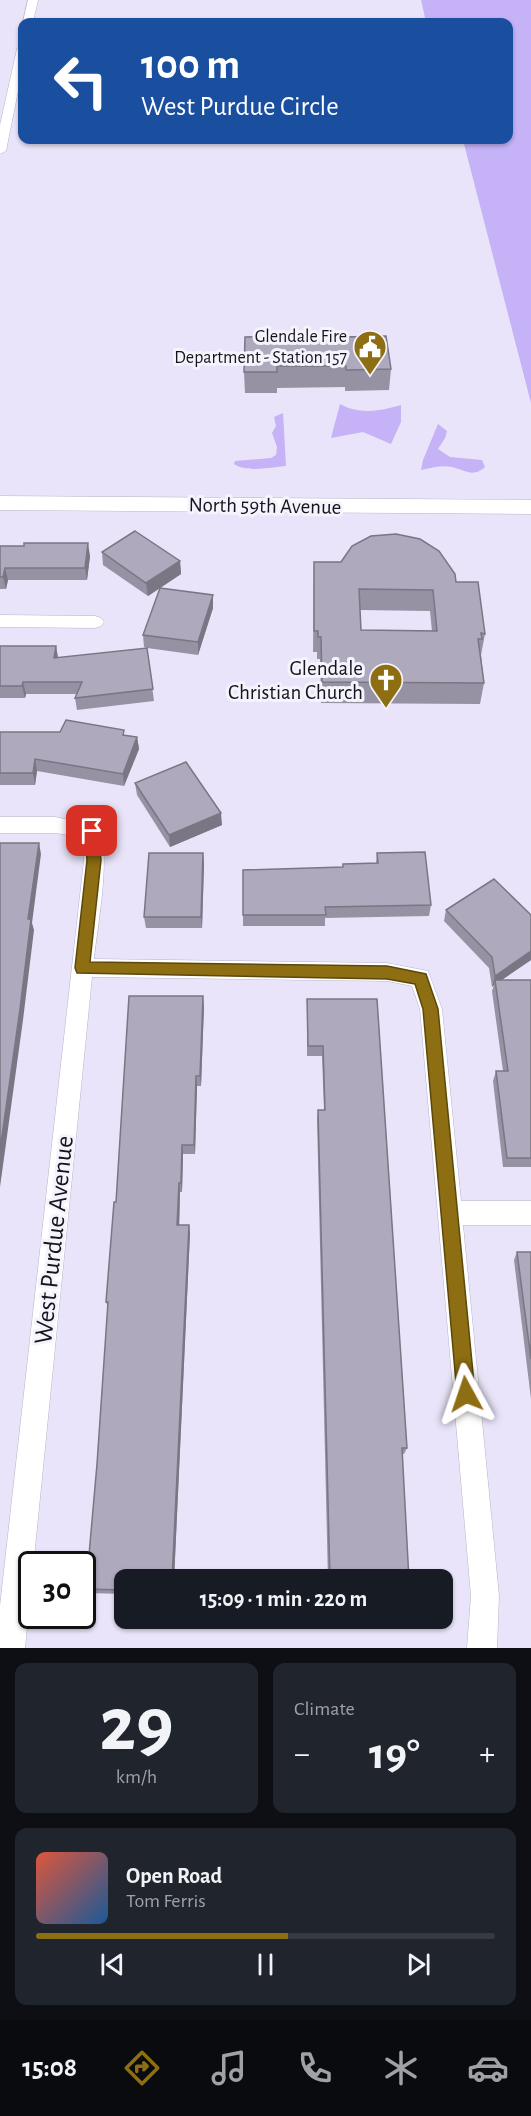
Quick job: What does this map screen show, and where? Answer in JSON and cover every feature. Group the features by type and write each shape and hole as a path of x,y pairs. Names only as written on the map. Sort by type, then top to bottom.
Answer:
{"main road":[{"name":"North 59th Avenue","path":"0,503 531,507"}],"street":[{"path":"29,18 33,0"},
{"path":"0,151 18,68"},
{"path":"0,621 95,622"},
{"name":"West Purdue Avenue","path":"0,825 55,825 92,831 94,860 10,1648"},
{"path":"82,968 387,972 420,978 431,1009 485,1596 482,1648"},
{"path":"449,1213 531,1213"}],"shaded area":[{"path":"421,0 531,0 531,403 464,144 513,144 513,18 425,18"},
{"path":"340,404 363,411 401,405 401,422 391,444 363,432 331,438"},
{"path":"283,413 286,466 252,469 234,464 235,461 271,458 276,455 277,447 272,433 276,426 274,417"},
{"path":"438,424 447,431 438,449 450,457 482,460 485,467 473,473 448,466 421,470"}],"building":[{"path":"277,336 277,341 343,341 343,337 386,336 391,369 346,370 346,366 277,366 277,372 244,372 245,337"},
{"path":"135,531 180,561 146,583 102,552"},
{"path":"396,534 420,539 439,551 455,574 456,582 478,582 485,634 481,633 482,639 478,639 484,683 322,682 321,637 318,637 318,631 314,631 314,562 341,562 352,546 371,536","holes":["359,589 433,590 437,631 361,630"]},
{"path":"24,543 88,543 85,568 5,568 3,577 0,577 0,546 24,546"},
{"path":"160,588 213,595 198,642 143,635"},
{"path":"0,646 56,646 54,658 147,648 153,689 75,698 82,682 23,682 22,686 0,686"},
{"path":"66,720 124,730 123,735 137,737 123,774 35,759 33,773 0,773 0,732 60,732"},
{"path":"186,762 221,813 169,835 135,783"},
{"path":"0,843 39,843 28,919 31,919 20,1009 0,1150"},
{"path":"425,852 431,905 325,907 326,915 243,915 243,870 343,867 343,864 378,863 377,853"},
{"path":"149,853 203,853 201,917 144,917"},
{"path":"494,879 531,915 531,951 495,976 492,957 446,910"},
{"path":"495,980 531,980 531,1158 507,1158 496,1071 508,1071"},
{"path":"129,996 203,996 200,1076 196,1076 194,1145 182,1145 181,1183 179,1183 177,1225 189,1225 173,1569 114,1569 114,1590 96,1589 96,1551 89,1551 108,1302 106,1302 114,1202 116,1202"},
{"path":"307,999 377,999 407,1448 402,1448 408,1569 330,1569 318,1110 325,1110 323,1046 308,1046"},
{"path":"517,1252 531,1252 531,1359"}],"place":[{"name":"Glendale Fire Department - Station 157","path":"370,376"},
{"name":"Glendale Christian Church","path":"386,709"}],"route":[{"path":"92,831 94,860 82,968 387,972 420,978 431,1009 466,1394"}]}
